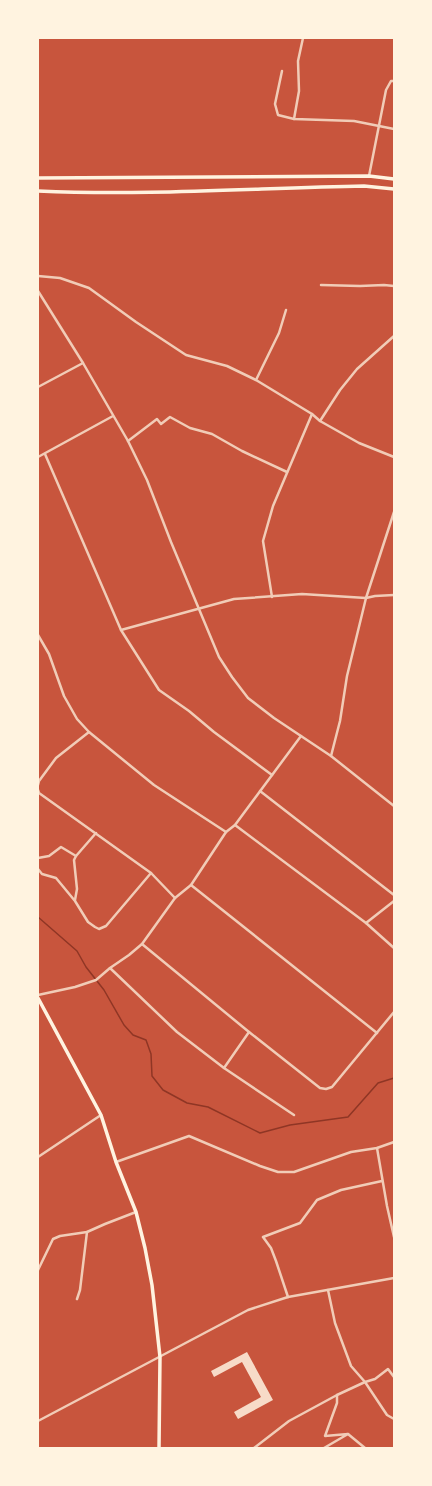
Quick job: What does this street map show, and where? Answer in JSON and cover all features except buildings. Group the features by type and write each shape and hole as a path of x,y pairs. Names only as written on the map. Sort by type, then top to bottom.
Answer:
{"main road":[{"path":"38,178 369,176 394,179"},
{"path":"38,191 73,193 172,192 364,186 394,189"},
{"path":"38,997 101,1115 116,1162 136,1212 152,1285 160,1357 159,1448"}],"street":[{"path":"294,119 299,91 298,61 303,38"},
{"path":"282,71 276,109 278,115 294,119 354,121 394,129"},
{"path":"369,176 386,90 391,81 394,81"},
{"path":"38,276 60,278 89,288 136,322 186,355 228,366 256,380 312,414 320,421 359,443 394,457"},
{"path":"322,285 394,286"},
{"path":"38,291 83,363 128,441 147,480 219,657 232,677 248,698 274,718 331,756 394,805"},
{"path":"256,380 279,333 286,310"},
{"path":"320,421 340,390 357,369 394,336"},
{"path":"38,388 83,363"},
{"path":"272,597 264,541 273,506 312,414"},
{"path":"38,457 113,416"},
{"path":"128,441 157,419 161,424 170,417 190,428 212,434 242,451 287,472"},
{"path":"45,454 121,630 159,690 189,711 214,732 272,775"},
{"path":"331,756 340,721 347,676 366,598 394,512"},
{"path":"121,630 234,599 302,594 366,598 394,595"},
{"path":"38,635 49,654 64,696 77,719 90,732 154,785 226,832"},
{"path":"38,785 39,781 56,758 90,732"},
{"path":"38,997 96,980 142,944 175,898 191,885 226,832 235,825 301,736"},
{"path":"260,791 394,895"},
{"path":"38,792 151,872 175,898"},
{"path":"235,825 366,923 394,948"},
{"path":"75,901 77,889 74,860 96,833"},
{"path":"38,858 49,856 61,847 76,856"},
{"path":"38,869 42,874 56,878 75,901 88,922 94,927 99,928 106,926 151,872"},
{"path":"191,885 377,1033"},
{"path":"366,923 394,900"},
{"path":"142,944 320,1088 326,1089 332,1087 394,1012"},
{"path":"110,968 177,1032 224,1068 294,1115"},
{"path":"224,1068 249,1032"},
{"path":"38,1157 101,1115"},
{"path":"116,1162 189,1136 260,1166 278,1172 294,1172 352,1152 377,1148 394,1142"},
{"path":"377,1148 382,1181 394,1238"},
{"path":"288,1297 276,1261 263,1237 300,1224 317,1200 341,1190 382,1181"},
{"path":"38,1270 53,1239 60,1236 87,1232 136,1212"},
{"path":"77,1299 80,1290 87,1232"},
{"path":"38,1421 248,1310 288,1297 394,1278"},
{"path":"328,1290 335,1323 351,1366 365,1382 387,1415 394,1420"},
{"path":"254,1448 289,1422 337,1395 375,1379 388,1369 394,1377"},
{"path":"337,1395 338,1403 325,1436 348,1434 365,1448"},
{"path":"324,1448 348,1434"}],"waterway":[{"path":"38,917 77,951 86,967 104,990 124,1025 133,1035 146,1040 151,1054 152,1076 163,1090 187,1103 208,1107 260,1133 290,1125 348,1117 378,1083 394,1078"}]}
